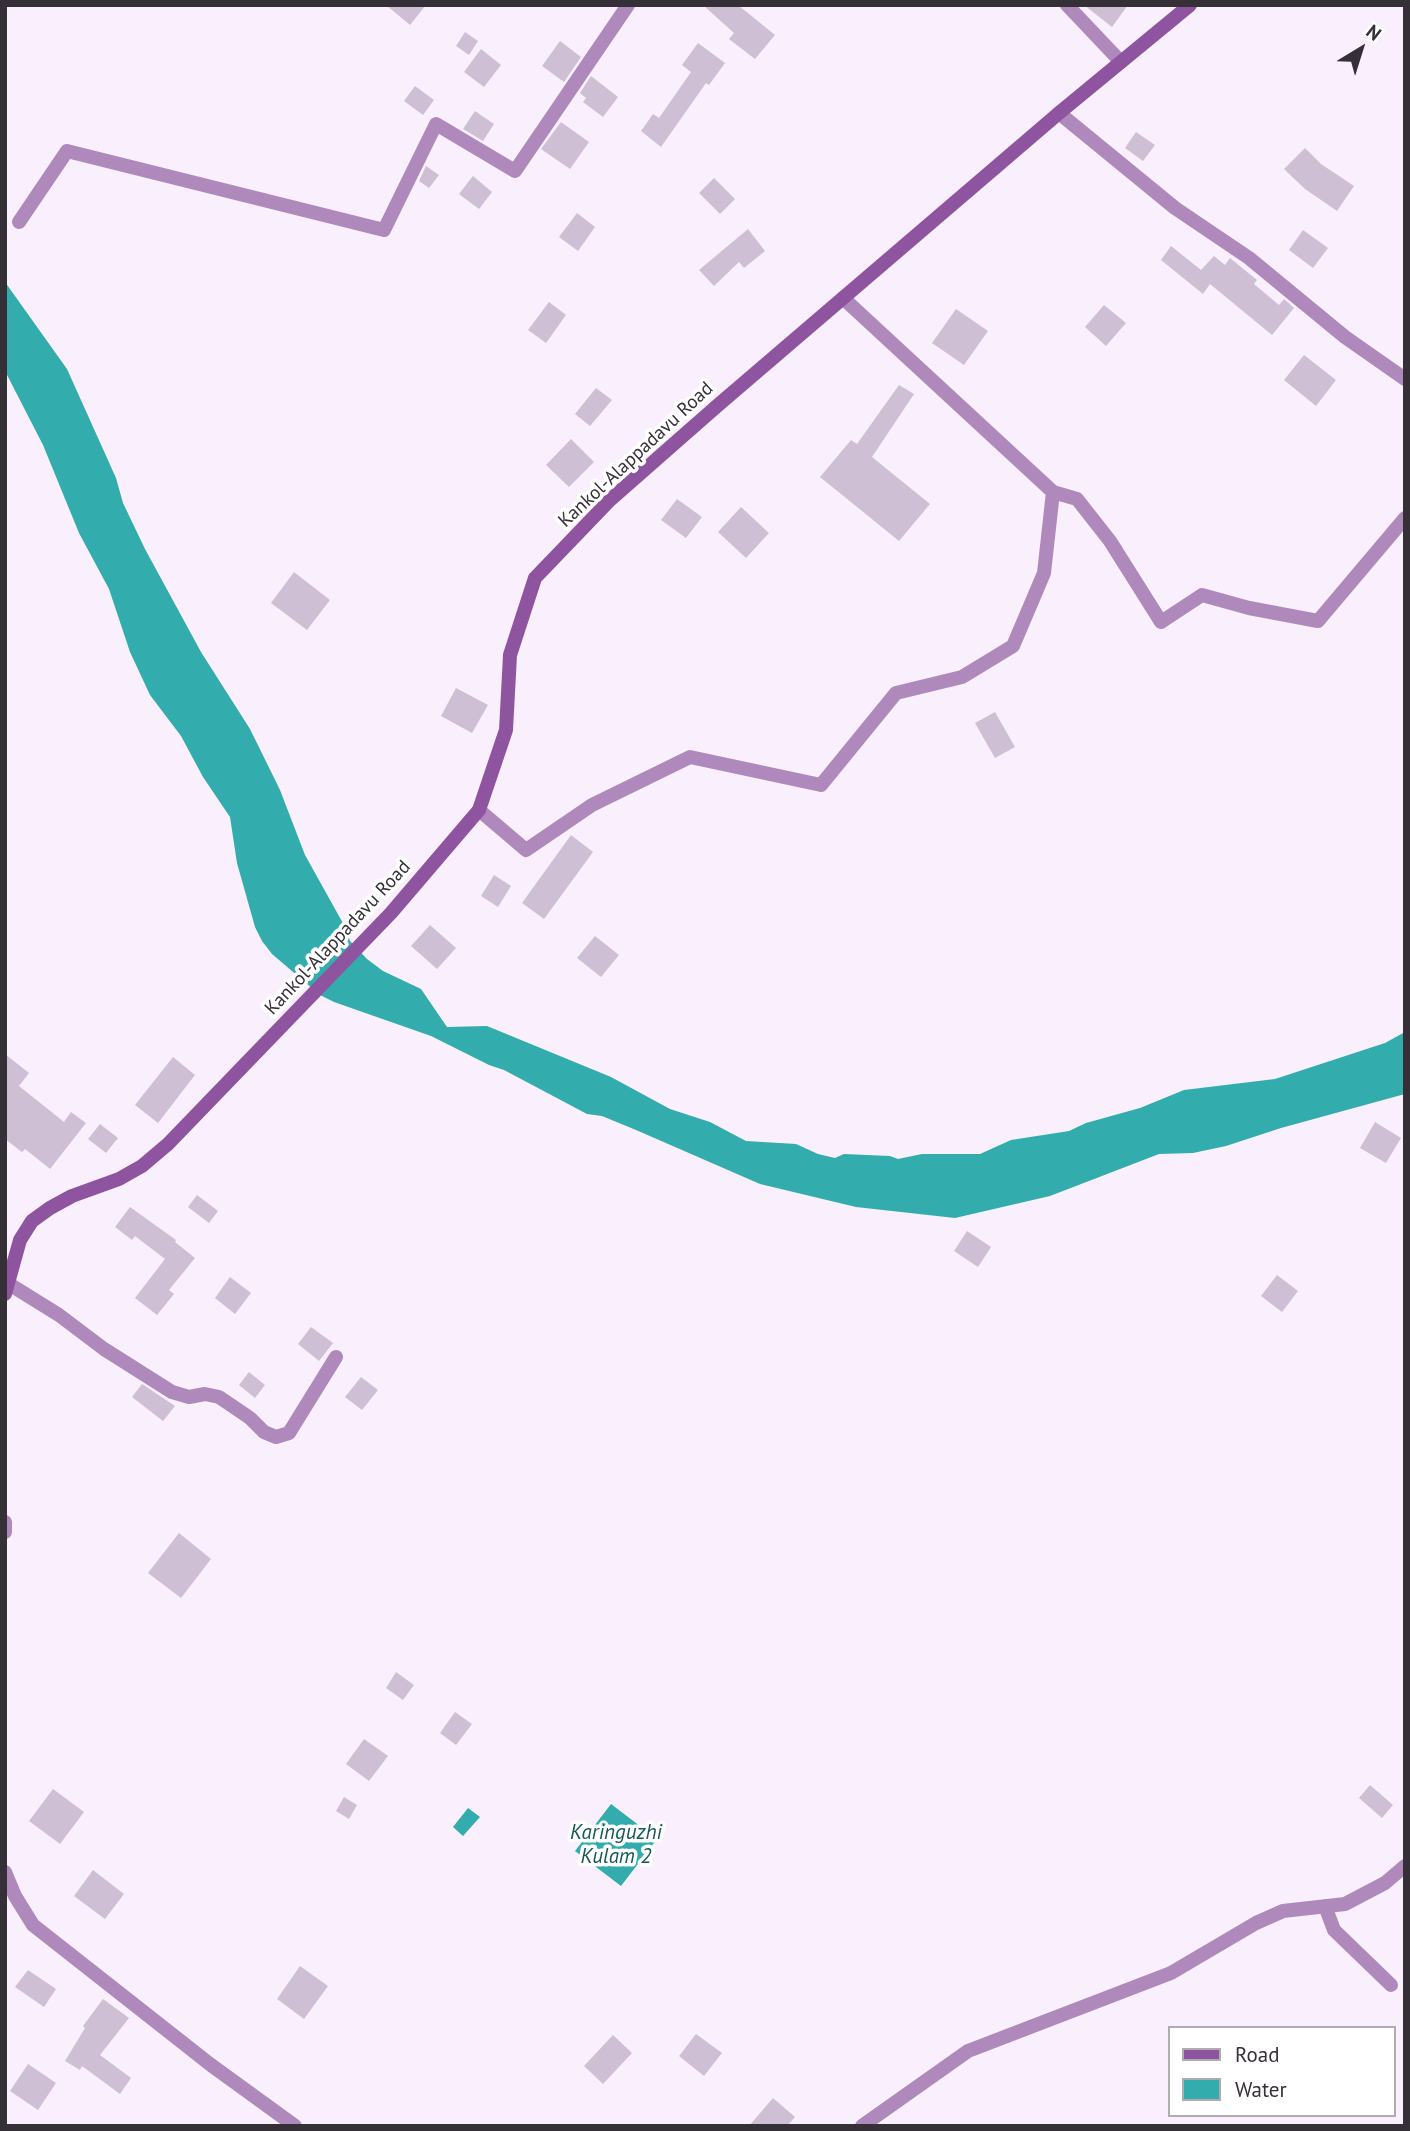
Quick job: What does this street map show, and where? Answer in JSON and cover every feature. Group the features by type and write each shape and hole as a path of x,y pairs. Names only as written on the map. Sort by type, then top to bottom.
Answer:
{"main road":[{"name":"Kankol-Alappadavu Road","path":"7,1289 20,1240 32,1221 72,1196 119,1180 169,1144 391,914 480,810 506,730 510,655 535,578 610,500 1059,113 1190,5"}],"street":[{"path":"19,222 67,151 384,230 436,124 515,171 628,5"},
{"path":"1067,5 1121,62"},
{"path":"1059,113 1175,208 1249,258 1345,337 1405,379"},
{"path":"843,298 1053,492 1077,499 1110,541 1161,622 1202,595 1249,608 1318,621 1405,519"},
{"path":"480,810 526,850 592,805 690,757 821,785 896,693 962,677 1013,646 1044,573 1053,492"},
{"path":"7,1289 59,1315 104,1349 172,1392 189,1397 205,1394 219,1397 250,1418 264,1432 276,1437 289,1433 337,1357"},
{"path":"5,1522 5,1532"},
{"path":"862,2126 968,2051 1171,1973 1256,1923 1283,1911 1345,1904 1385,1883 1405,1866"},
{"path":"5,1872 15,1896 33,1925 211,2065 295,2126"},
{"path":"1325,1906 1334,1930 1391,1985"}],"water":[{"path":"5,282 67,369 145,549 201,652 250,729 280,790 305,855 344,925 350,941 383,971 421,989 447,1027 487,1026 611,1077 670,1109 710,1122 746,1141 796,1144 835,1158 844,1154 890,1156 898,1159 922,1154 980,1154 1011,1140 1069,1131 1086,1123 1140,1108 1184,1090 1275,1079 1385,1043 1405,1032 1405,1094 1226,1146 1193,1153 1159,1154 1050,1196 955,1218 856,1207 760,1184 602,1116 587,1114 504,1070 431,1036 320,995 272,954 262,941 255,927 237,863 230,817 203,777 181,736 150,695 130,652 109,589 79,533 43,445 5,371"},
{"name":"Karinguzhi Kulam 2","path":"611,1804 657,1839 621,1886 575,1851"},
{"path":"468,1808 480,1817 463,1836 453,1827"}],"building":[{"path":"386,5 426,5 410,25"},
{"path":"703,5 738,5 775,35 755,59 729,39 734,33"},
{"path":"1084,5 1128,5 1112,27"},
{"path":"465,32 478,41 469,55 456,46"},
{"path":"560,41 581,57 564,82 542,66"},
{"path":"698,43 725,63 709,85 706,83 661,147 641,131 653,114 659,118 691,72 682,65"},
{"path":"481,49 501,65 484,87 464,72"},
{"path":"591,76 618,97 603,117 583,102 586,98 580,93"},
{"path":"415,86 434,100 423,115 404,101"},
{"path":"475,111 494,124 483,141 463,129"},
{"path":"561,122 589,142 570,169 541,149"},
{"path":"1136,132 1155,145 1143,161 1125,148"},
{"path":"1305,148 1321,164 1354,186 1337,211 1305,189 1284,169"},
{"path":"426,166 439,175 429,188 419,181"},
{"path":"473,176 492,192 479,209 459,194"},
{"path":"714,178 735,199 720,214 699,193"},
{"path":"577,213 595,227 578,251 559,237"},
{"path":"748,229 765,251 744,268 739,262 714,286 699,270"},
{"path":"1303,230 1328,248 1313,268 1289,250"},
{"path":"1171,246 1201,270 1214,256 1225,265 1230,258 1257,280 1254,284 1279,305 1284,299 1294,308 1272,335 1210,284 1203,294 1161,260"},
{"path":"549,302 566,315 546,343 528,330"},
{"path":"1104,305 1126,323 1106,346 1085,327"},
{"path":"956,309 988,331 964,365 932,343"},
{"path":"1304,355 1336,380 1316,406 1284,380"},
{"path":"899,385 914,394 872,457 930,504 899,541 820,477 851,440 857,444"},
{"path":"596,388 612,400 590,426 575,414"},
{"path":"571,439 594,462 569,487 546,465"},
{"path":"677,499 702,517 686,538 661,520"},
{"path":"741,507 769,533 746,558 718,532"},
{"path":"294,572 330,600 307,630 271,603"},
{"path":"456,688 488,705 472,733 441,716"},
{"path":"995,712 1015,747 995,758 975,723"},
{"path":"571,835 593,852 544,919 522,903"},
{"path":"494,875 511,886 498,907 481,896"},
{"path":"430,925 456,948 437,969 411,946"},
{"path":"595,936 619,955 601,977 577,958"},
{"path":"5,1054 29,1073 19,1086 64,1122 71,1112 86,1123 50,1169 25,1149 22,1152 5,1139"},
{"path":"173,1057 195,1075 158,1123 135,1105"},
{"path":"1375,1122 1401,1138 1386,1163 1360,1148"},
{"path":"100,1124 118,1138 106,1153 88,1139"},
{"path":"197,1195 218,1211 209,1223 188,1207"},
{"path":"130,1207 176,1240 175,1242 195,1258 169,1290 174,1294 157,1315 135,1298 165,1259 135,1236 132,1240 115,1227"},
{"path":"967,1231 991,1247 978,1267 954,1251"},
{"path":"1277,1275 1298,1291 1282,1312 1261,1296"},
{"path":"230,1277 251,1293 235,1314 215,1298"},
{"path":"311,1327 333,1343 319,1361 298,1344"},
{"path":"249,1372 265,1385 255,1398 239,1385"},
{"path":"361,1377 378,1390 362,1410 345,1397"},
{"path":"142,1384 175,1406 163,1421 132,1397"},
{"path":"179,1533 211,1559 181,1598 148,1573"},
{"path":"396,1672 414,1685 403,1700 386,1688"},
{"path":"455,1712 472,1724 456,1745 440,1733"},
{"path":"364,1739 388,1756 369,1781 346,1764"},
{"path":"1370,1785 1393,1805 1382,1818 1359,1798"},
{"path":"53,1789 84,1812 60,1844 29,1821"},
{"path":"344,1797 357,1805 349,1819 336,1811"},
{"path":"93,1870 124,1894 105,1919 74,1896"},
{"path":"300,1966 328,1986 304,2019 277,1999"},
{"path":"28,1970 56,1989 44,2007 15,1987"},
{"path":"103,1999 129,2018 100,2055 131,2078 120,2094 82,2066 80,2070 65,2061 85,2028 83,2026"},
{"path":"696,2034 722,2053 704,2076 679,2056"},
{"path":"613,2035 632,2053 603,2084 584,2066"},
{"path":"28,2064 56,2083 38,2110 10,2091"},
{"path":"773,2098 795,2117 787,2126 749,2126"}]}
